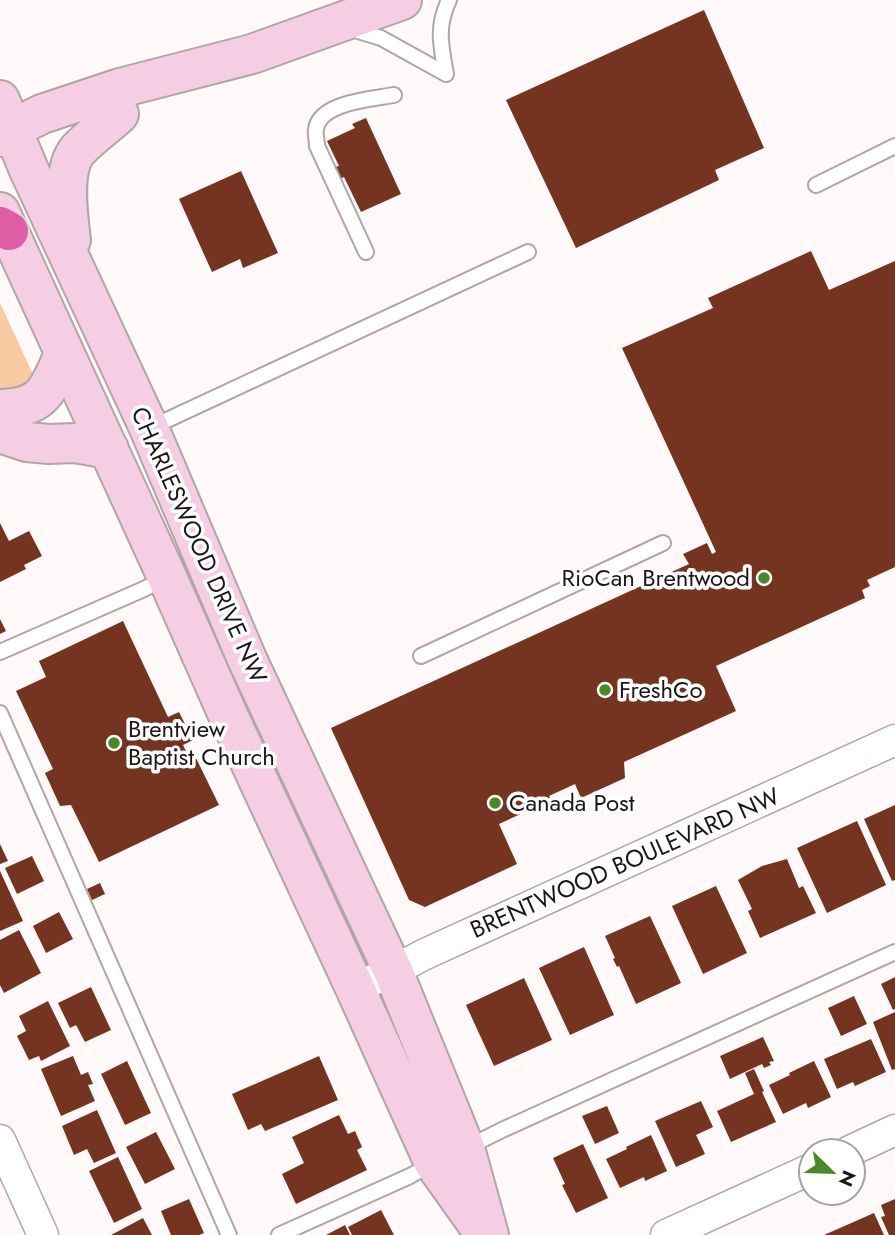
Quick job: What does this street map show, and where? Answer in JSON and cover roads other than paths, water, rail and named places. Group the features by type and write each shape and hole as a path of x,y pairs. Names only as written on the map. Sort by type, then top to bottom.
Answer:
{"street":[{"path":"6,134 42,114 120,88 252,54 402,0"},
{"path":"6,134 119,114 143,104 188,71"},
{"path":"73,263 67,202 69,171 76,152 119,114"},
{"name":"CHARLESWOOD DRIVE NW","path":"6,134 73,263 149,428 247,659 393,971 449,1156"},
{"name":"CHARLESWOOD DRIVE NW","path":"3,223 355,988 449,1156 487,1235"},
{"path":"0,409 17,409 32,404 49,387 64,354"},
{"path":"0,433 27,442 75,443 109,449"},
{"name":"BRENTWOOD BOULEVARD NW","path":"355,988 895,740"},
{"path":"867,1143 895,1130"},
{"path":"0,1140 9,1183 43,1235"},
{"path":"666,1235 797,1175"}],"lane":[{"path":"336,24 382,38 446,74 439,30 449,0"},
{"path":"366,252 317,146 315,130 319,119 329,110 394,94"},
{"path":"816,185 895,146"},
{"path":"149,428 528,252"},
{"path":"421,656 663,543"},
{"path":"0,652 167,577"},
{"path":"0,713 229,1235"},
{"path":"279,1235 410,1176 502,1130 895,952"}],"place":[{"name":"RioCan Brentwood","path":"764,578"},
{"name":"FreshCo","path":"605,690"},
{"name":"Brentview Baptist Church","path":"114,743"},
{"name":"Canada Post","path":"495,803"}]}
